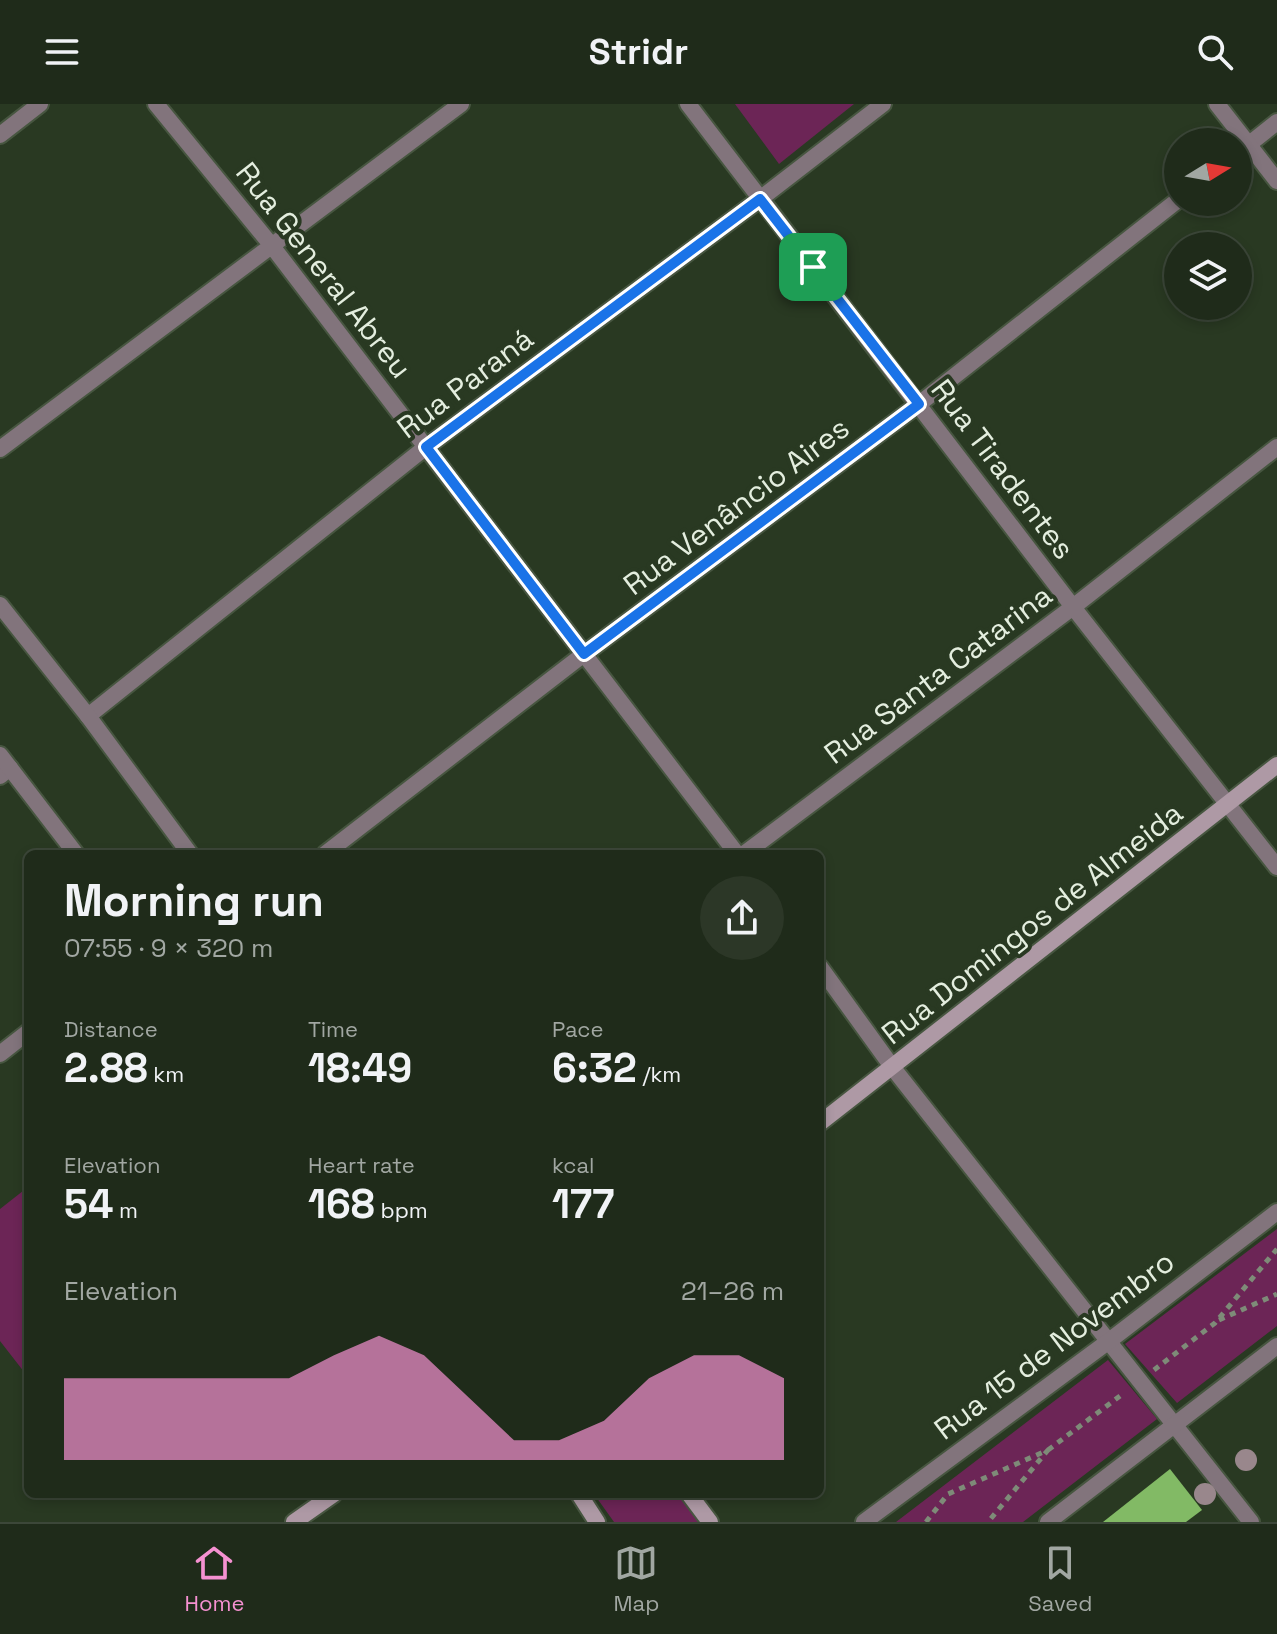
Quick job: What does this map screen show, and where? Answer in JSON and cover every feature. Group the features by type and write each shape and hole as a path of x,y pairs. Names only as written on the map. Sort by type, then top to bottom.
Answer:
{"main road":[{"name":"Rua Domingos de Almeida","path":"824,1120 1277,765"},
{"path":"294,1522 328,1498"},
{"path":"582,1498 597,1522"},
{"path":"692,1498 710,1522"}],"street":[{"path":"0,135 40,104"},
{"name":"Rua General Abreu","path":"156,104 272,246 734,850"},
{"path":"0,449 461,104"},
{"name":"Rua Tiradentes","path":"688,104 1073,607 1277,867"},
{"name":"Rua Paraná","path":"88,716 426,447 883,104"},
{"path":"1217,104 1231,128"},
{"path":"1252,141 1277,122"},
{"path":"1252,157 1277,181"},
{"name":"Rua Venâncio Aires","path":"330,850 584,654 919,404 1164,211"},
{"name":"Rua Santa Catarina","path":"749,850 1073,607 1277,447"},
{"path":"0,605 88,716 187,850"},
{"path":"3,766 73,850"},
{"path":"824,973 893,1068 1251,1522"},
{"path":"0,1054 24,1035"},
{"name":"Rua 15 de Novembro","path":"864,1522 1277,1212"},
{"path":"1048,1522 1277,1346"}],"path":[{"path":"1277,1249 1215,1323 1277,1294"},
{"path":"926,1522 948,1494 1048,1450 988,1522"}],"shaded area":[{"path":"735,104 854,104 779,164"},
{"path":"24,1190 24,1372 0,1341 0,1209"},
{"path":"1277,1229 1277,1326 1177,1403 1125,1344"},
{"path":"1108,1360 1157,1419 1023,1522 896,1522"},
{"path":"597,1498 681,1498 700,1522 614,1522"}],"building":[{"path":"1170,1469 1202,1510 1186,1522 1103,1522"}],"route":[{"path":"760,199 813,267 919,404 584,654 426,447 760,199"}]}
